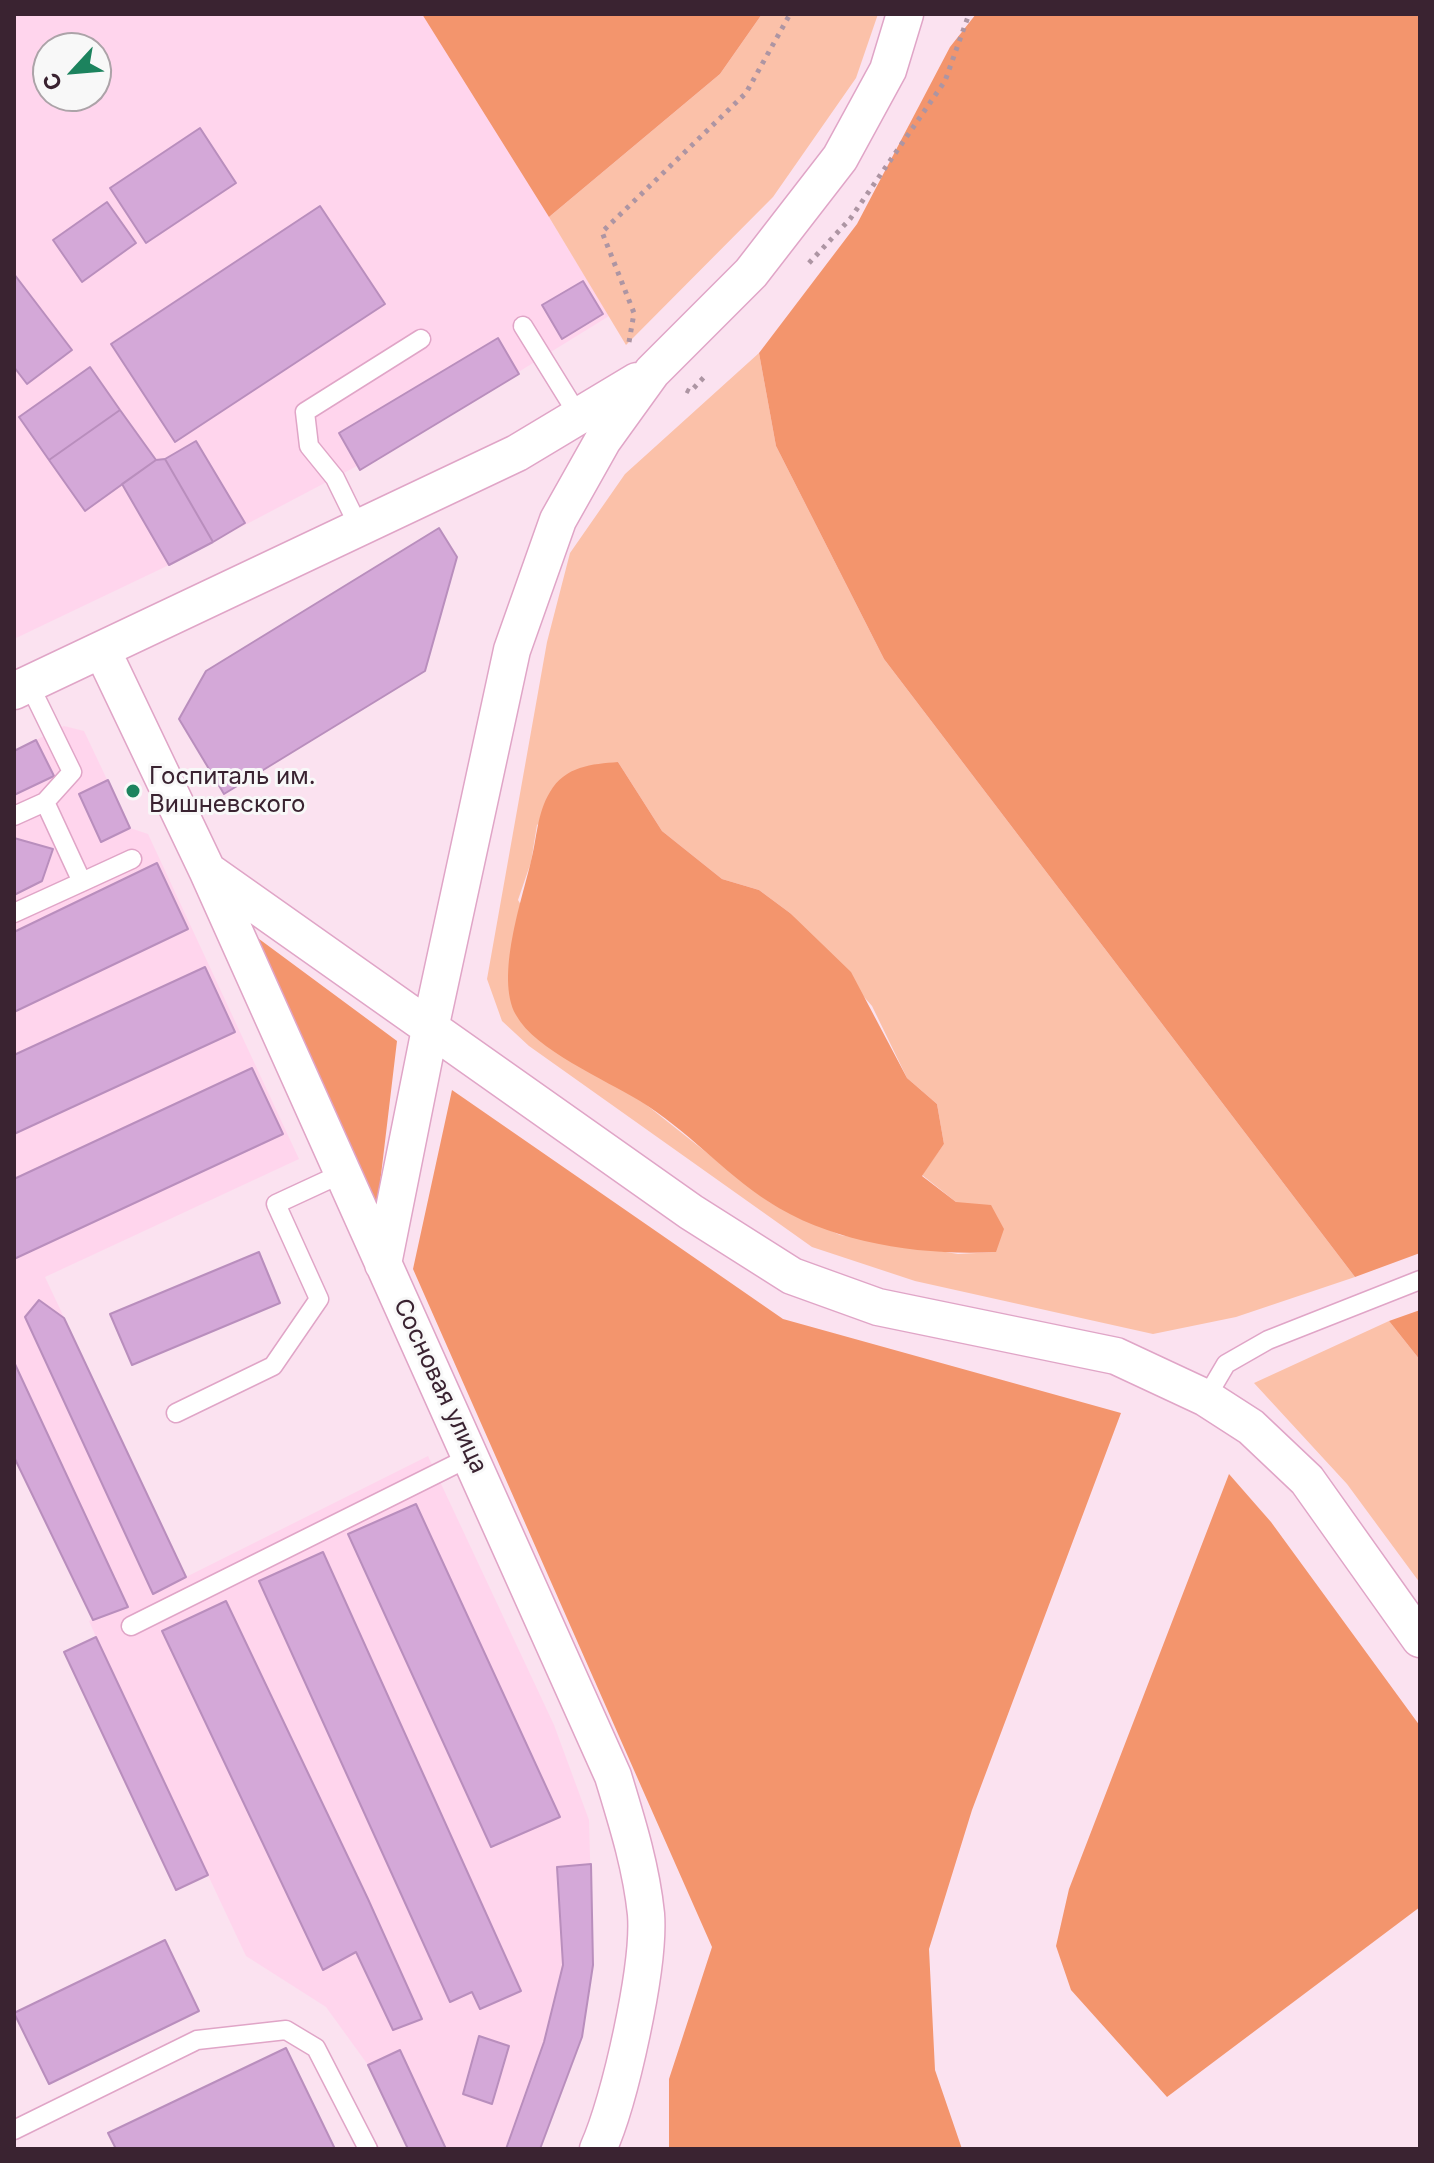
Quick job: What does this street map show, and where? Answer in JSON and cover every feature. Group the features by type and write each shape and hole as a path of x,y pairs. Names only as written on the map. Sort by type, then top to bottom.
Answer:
{"street":[{"path":"22,688 360,529 517,453 580,418 640,361 751,273 840,158 888,70 905,14"},
{"path":"383,1264 512,650 558,520 603,440 640,361"},
{"name":"Сосновая улица","path":"102,650 207,870 613,1776 639,1860 646,1919 629,2048 598,2149"},
{"path":"207,870 691,1212 792,1276 878,1307 1116,1356 1206,1398 1251,1427 1307,1480 1420,1639"}],"lane":[{"path":"523,326 580,418"},
{"path":"360,529 335,478 309,446 305,412 421,339"},
{"path":"14,816 45,802 72,772 22,688"},
{"path":"45,802 82,882"},
{"path":"14,913 132,859"},
{"path":"176,1413 273,1366 319,1299 276,1204 343,1173"},
{"path":"1206,1398 1226,1364 1268,1340 1420,1280"},
{"path":"131,1626 472,1456"},
{"path":"14,2130 197,2040 286,2030 316,2048 368,2149"}],"path":[{"path":"640,361 634,313 602,232 746,93 790,14"}],"shaded area":[{"path":"14,14 762,14 549,217 609,316 360,470 357,466 169,565 14,639"},
{"path":"422,14 762,14 720,74 549,217"},
{"path":"762,14 878,14 856,78 773,197 626,345 549,217 720,74"},
{"path":"976,14 1420,14 1420,1253 1355,1277 884,659 776,446 759,353 857,224 950,47"},
{"path":"759,353 776,446 884,659 1355,1277 1236,1317 1153,1334 915,1281 812,1247 529,1046 502,1021 487,979 547,642 570,553 625,474","holes":["618,762 662,831 722,879 759,890 790,913 872,1006 907,1078 937,1104 944,1144 922,1175 956,1202 996,1252 958,1254 840,1235 769,1202 644,1103 518,900 531,862 537,825"]},
{"path":"64,726 84,731 130,828 148,834 299,1159 45,1277 186,1577 428,1456 554,1725 589,1820 593,1965 582,2037 540,2149 408,2149 368,2065 326,2007 246,1956 96,1637 89,1621 93,1619 14,1457 14,751"},
{"path":"618,762 662,831 722,879 759,890 790,913 851,972 907,1078 937,1104 944,1144 922,1176 956,1202 991,1205 1004,1229 996,1252 938,1252 878,1244 820,1228 794,1216 736,1178 657,1112 572,1063 525,1028 510,999 509,960 542,808 556,783 571,772"},
{"path":"251,933 397,1041 376,1217"},
{"path":"452,1090 783,1319 1121,1413 972,1810 929,1949 935,2070 962,2149 669,2149 669,2079 712,1947 413,1269"},
{"path":"1420,1310 1420,1360 1389,1321"},
{"path":"1389,1321 1420,1360 1420,1583 1347,1484 1254,1383"},
{"path":"1229,1474 1271,1522 1420,1726 1420,1907 1167,2097 1071,1990 1056,1946 1069,1889"}],"building":[{"path":"200,128 236,183 146,243 110,188"},
{"path":"107,202 136,243 82,282 53,240"},
{"path":"320,206 385,304 175,442 111,344"},
{"path":"14,274 72,350 27,384 14,367"},
{"path":"583,281 603,314 562,339 542,305"},
{"path":"498,338 519,374 360,470 339,433"},
{"path":"90,367 120,410 49,460 19,417"},
{"path":"120,410 156,460 85,511 49,460"},
{"path":"196,441 245,523 213,542 165,459"},
{"path":"165,459 213,542 169,565 122,484 156,460"},
{"path":"439,528 457,557 425,671 224,794 179,719 206,671"},
{"path":"36,740 54,776 14,795 14,751"},
{"path":"108,780 130,828 101,842 79,794"},
{"path":"14,838 53,849 42,881 14,895"},
{"path":"157,863 188,929 14,1012 14,932"},
{"path":"205,967 235,1032 14,1134 14,1055"},
{"path":"252,1068 283,1134 14,1259 14,1179"},
{"path":"259,1252 280,1303 132,1365 110,1314"},
{"path":"39,1300 64,1318 186,1577 153,1594 25,1317"},
{"path":"14,1362 128,1607 93,1620 14,1457"},
{"path":"416,1504 560,1817 491,1847 348,1534"},
{"path":"323,1552 521,1991 480,2009 472,1992 450,2002 259,1581"},
{"path":"226,1601 422,2019 393,2030 356,1952 323,1970 162,1631"},
{"path":"96,1637 208,1875 176,1890 64,1652"},
{"path":"591,1864 593,1965 582,2037 540,2149 506,2149 544,2042 563,1965 557,1867"},
{"path":"165,1940 199,2011 49,2084 14,2013"},
{"path":"479,2036 509,2046 492,2104 463,2094"},
{"path":"286,2048 335,2149 116,2149 108,2133"},
{"path":"400,2050 446,2149 408,2149 368,2065"}],"place":[{"name":"Госпиталь им. Вишневского","path":"133,791"}]}
